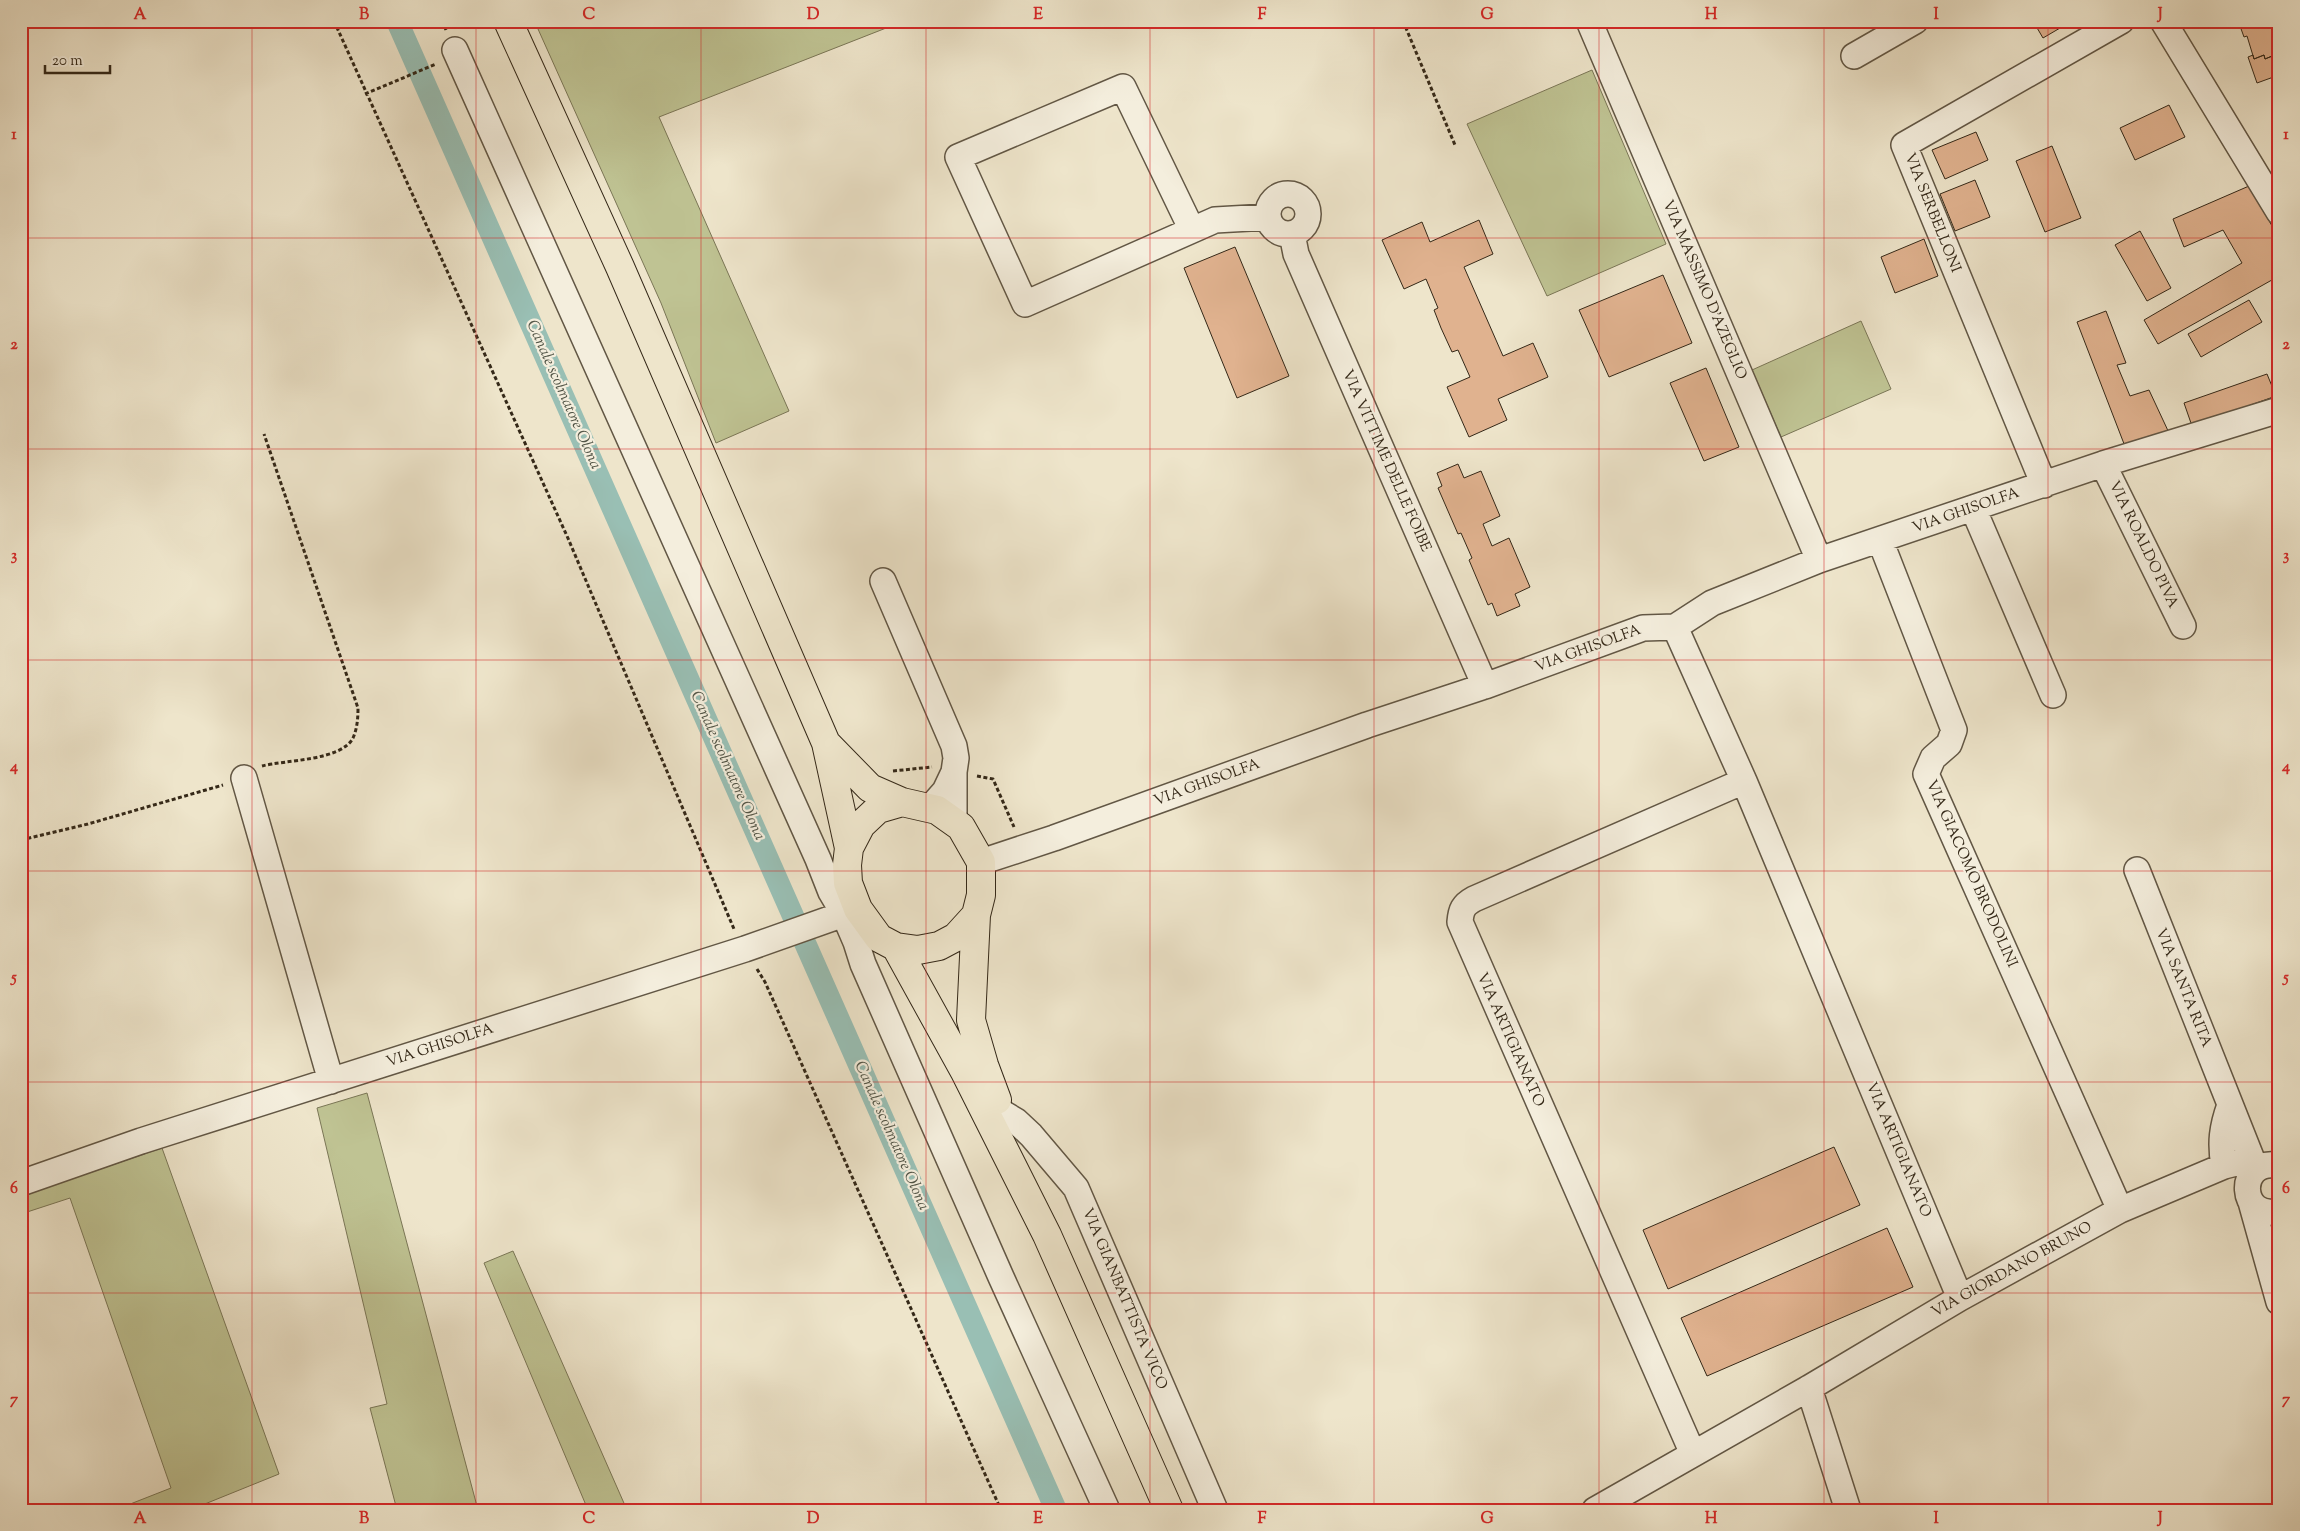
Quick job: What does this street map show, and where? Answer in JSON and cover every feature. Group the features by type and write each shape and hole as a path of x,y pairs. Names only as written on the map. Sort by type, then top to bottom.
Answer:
{"main road":[{"path":"508,21 620,266 826,743 848,848 848,883 844,914 879,938 896,947 918,950 939,946 956,937 976,915"},
{"path":"826,743 870,788 902,802 937,810 954,822 961,828 981,862 980,895 976,915 971,1020 984,1065 1047,1235"},
{"path":"848,848 861,826 878,809 902,802"},
{"path":"896,947 966,1072 1047,1235 1169,1510"}],"street":[{"name":"VIA MASSIMO D'AZEGLIO","path":"1589,21 1819,560"},
{"path":"1854,56 1915,21"},
{"name":"VIA SERBELLONI","path":"2044,485 1904,145 2121,21"},
{"path":"2163,21 2279,212"},
{"path":"446,56 811,843 831,892 844,914 863,964 1001,1277 1107,1510"},
{"path":"1192,230 1122,87 958,157 1025,304 1215,220 1268,216"},
{"path":"1286,193 1299,197 1304,201 1308,214 1304,227 1292,234 1279,232 1270,223 1268,216 1268,210 1274,198 1286,193"},
{"name":"VIA VITTIME DELLE FOIBE","path":"1292,234 1296,254 1485,686"},
{"name":"VIA GHISOLFA","path":"981,862 1054,838 1367,725 1485,686 1643,628 1675,628 1712,603 1819,560 2103,464 2279,410"},
{"name":"VIA ROALDO PIVA","path":"2103,464 2183,626"},
{"path":"1974,508 2053,695"},
{"name":"VIA GIACOMO BRODOLINI","path":"1880,540 1954,730 1949,744 1933,758 1926,774 2120,1210"},
{"path":"883,580 954,746 956,758 954,772 954,822"},
{"name":"VIA ARTIGIANATO","path":"1675,628 1744,781 1960,1298"},
{"path":"930,808 945,791 954,772"},
{"path":"244,778 331,1081"},
{"name":"VIA ARTIGIANATO","path":"1693,1454 1676,1419 1460,922 1461,912 1465,904 1474,898 1744,781"},
{"name":"VIA SANTA RITA","path":"2137,870 2230,1105 2269,1164"},
{"name":"VIA GHISOLFA","path":"21,1183 141,1141 745,949 844,914"},
{"path":"2230,1105 2222,1127 2221,1148 2224,1166 2235,1174 2257,1208 2264,1212 2277,1211 2269,1236 2268,1269"},
{"name":"VIA GIANBATTISTA VICO","path":"1001,1112 1016,1121 1031,1135 1076,1188 1215,1510"},
{"name":"VIA GIORDANO BRUNO","path":"1808,1388 1960,1298 2120,1210 2224,1166 2244,1160 2269,1164"},
{"path":"2269,1164 2255,1170 2250,1177 2249,1197 2268,1269 2279,1302"},
{"path":"1595,1510 1808,1388 1848,1510"}],"path":[{"path":"334,21 365,94 567,536 733,927 765,982 1001,1510"},
{"path":"1403,21 1455,144"},
{"path":"365,94 446,56"},
{"path":"21,840 161,804 244,778 264,766 328,754 342,748 352,740 357,725 358,708 354,692 264,434"}],"green space":[{"path":"553,21 904,21 659,117 789,411 716,443 661,303 538,29"},
{"path":"1592,70 1666,244 1547,296 1467,124"},
{"path":"1861,321 1891,389 1781,437 1752,370"},
{"path":"367,1093 478,1510 397,1510 370,1408 387,1404 317,1108"},
{"path":"162,1148 279,1474 190,1510 115,1510 171,1488 70,1198 21,1214 21,1196"},
{"path":"513,1251 627,1510 588,1510 484,1263"}],"building":[{"path":"2033,21 2072,21 2043,38"},
{"path":"2246,21 2275,21 2279,32 2279,49 2275,50 2277,54 2265,59 2264,55 2254,59 2247,36 2244,37 2240,26 2247,24"},
{"path":"2279,49 2279,68 2276,68 2279,75 2257,83 2248,57 2253,55 2254,59 2264,55 2265,59 2277,54 2275,50"},
{"path":"2169,105 2185,137 2135,160 2120,128"},
{"path":"1976,132 1988,160 1945,179 1932,150"},
{"path":"2052,146 2081,218 2045,232 2016,161"},
{"path":"1975,180 1990,217 1955,231 1940,194"},
{"path":"2249,186 2279,238 2279,276 2158,344 2144,320 2242,263 2223,230 2184,247 2173,219"},
{"path":"1479,220 1493,254 1464,267 1503,356 1533,343 1548,377 1498,399 1507,420 1469,437 1447,387 1470,377 1458,350 1452,352 1441,328 1434,310 1438,308 1426,279 1404,289 1382,240 1422,222 1430,242"},
{"path":"2140,231 2171,288 2147,301 2115,245"},
{"path":"1924,239 1938,276 1895,293 1881,257"},
{"path":"1235,247 1289,376 1237,398 1184,268"},
{"path":"1663,275 1692,343 1609,377 1579,310"},
{"path":"2249,300 2262,322 2201,357 2188,334"},
{"path":"2106,311 2126,363 2117,365 2130,396 2149,390 2170,435 2126,449 2077,322"},
{"path":"1706,368 1739,447 1704,461 1670,383"},
{"path":"2267,374 2276,396 2192,426 2184,403"},
{"path":"1458,464 1464,478 1481,471 1500,516 1483,524 1492,546 1509,538 1530,587 1515,594 1520,606 1497,616 1492,603 1488,605 1469,560 1472,558 1461,533 1458,534 1438,488 1442,486 1437,473"},
{"path":"1834,1147 1860,1205 1668,1289 1643,1230"},
{"path":"1887,1228 1913,1287 1707,1376 1681,1318"}],"waterway":[{"name":"Canale scolmatore Olona","path":"397,21 1056,1510"}]}
